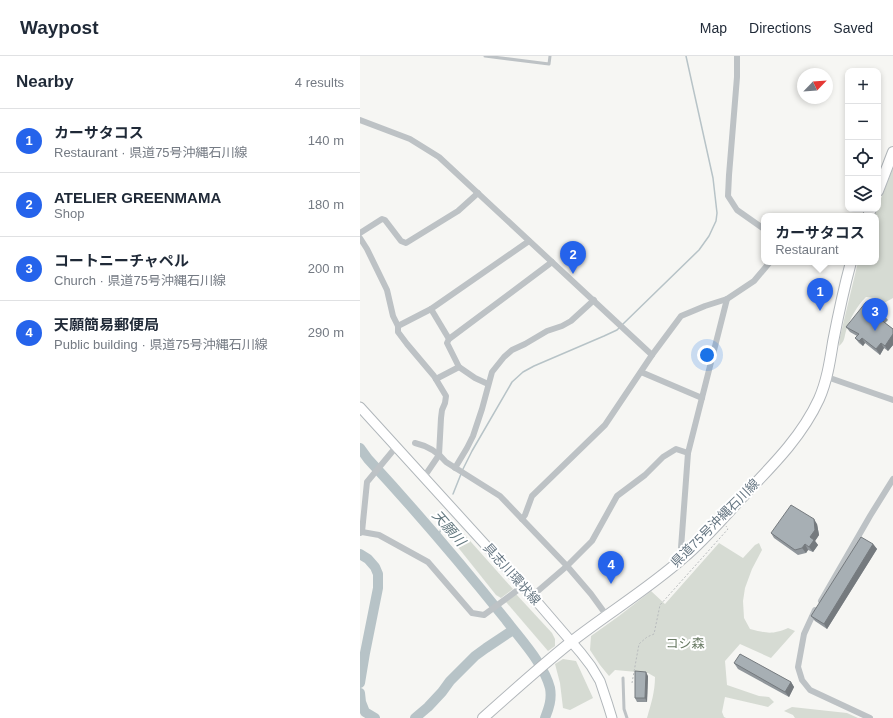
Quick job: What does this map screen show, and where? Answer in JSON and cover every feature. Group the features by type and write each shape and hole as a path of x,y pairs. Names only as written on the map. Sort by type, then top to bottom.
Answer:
{"main road":[{"path":"881,183 893,152"},
{"name":"県道75号沖縄石川線","path":"484,718 571,642 638,594 684,558 795,440 815,408 827,377 836,327 850,265"},
{"name":"具志川環状線","path":"360,407 532,596 591,666 600,681 612,718"}],"street":[{"path":"737,56 737,76 728,196 737,210 761,227"},
{"path":"360,120 410,139 439,157 652,355"},
{"path":"360,233 382,219 385,220 401,241 406,243 458,211 478,193"},
{"path":"360,238 387,290 393,316 398,326 398,332 436,380 446,396 441,418 439,455 424,478"},
{"path":"398,326 431,309 529,241"},
{"path":"488,384 475,378 459,367 446,343 449,339 552,262"},
{"path":"522,519 532,496 605,425 652,355 681,316 727,299 754,281 767,265"},
{"path":"684,558 681,548 688,453 727,299"},
{"path":"455,468 473,436 492,372 504,357 512,350 547,331 571,321 594,300"},
{"path":"431,309 449,339"},
{"path":"436,380 459,367"},
{"path":"641,372 702,398"},
{"path":"827,377 893,400"},
{"path":"415,442 427,446 446,462 500,496 567,566 591,594 607,616"},
{"path":"396,447 367,482 361,533 379,535 428,562 472,613 484,615 523,586"},
{"path":"532,596 567,566 592,541 617,496 645,475 663,457 676,449 688,453"},
{"path":"870,718 810,690 802,680 798,667 804,634 812,616 893,479"}],"lane":[{"path":"484,56 549,64 550,56"},
{"path":"623,678 624,709 627,718"}],"path":[{"path":"632,683 638,644 654,634 660,605 728,529 721,520"}],"green space":[{"path":"893,168 893,298 884,303 876,298 866,297 854,313 843,341 839,346 857,265 879,265 879,213 875,213 881,212 881,198"},
{"path":"455,524 513,589 501,598 496,595 445,531"},
{"name":"コシ森","path":"719,543 743,558 755,545 759,543 762,550 752,569 745,588 743,601 744,618 750,629 769,633 778,632 788,628 795,631 771,658 740,644 725,661 727,685 759,696 769,697 774,702 768,707 725,697 722,712 726,718 647,718 654,693 655,677 648,673 615,670 609,676 590,650 591,636 651,591 665,604"},
{"path":"516,594 552,633 555,639 555,646 548,651 506,602"},
{"path":"563,659 576,661 593,698 570,710 563,708 560,683 555,664"},
{"path":"792,707 847,713 858,718 795,718 793,715 784,711"}],"building":[{"path":"866,302 884,315 880,319 893,329 893,334 885,346 881,343 876,349 862,338 859,341 855,338 859,334 846,327"},
{"path":"791,505 814,519 815,530 810,537 814,540 809,547 805,544 802,548 795,550 771,533"},
{"path":"861,537 873,544 824,624 811,616"},
{"path":"740,654 791,682 785,692 734,663"},
{"path":"635,671 646,672 645,698 635,698"}],"waterway":[{"path":"623,324 699,250 709,236 716,221 717,213 713,178 686,56"},
{"path":"462,471 512,382 523,372 534,366 604,336 620,327"},
{"name":"天願川","path":"360,448 473,579 537,661 543,670 550,688 550,703 545,718"},
{"path":"453,494 461,474"},
{"path":"438,537 446,515"},
{"name":"天願川","path":"360,554 368,559 375,567 378,574 378,588 360,683"},
{"name":"天願川","path":"415,718 428,707 450,681 475,656 513,630"},
{"name":"天願川","path":"360,693 361,702 365,712 375,718"}],"place":[{"name":"ATELIER GREENMAMA","path":"573,274"},
{"name":"カーサタコス","path":"820,311"},
{"name":"コートニーチャペル","path":"875,331"},
{"name":"天願簡易郵便局","path":"611,584"}]}
